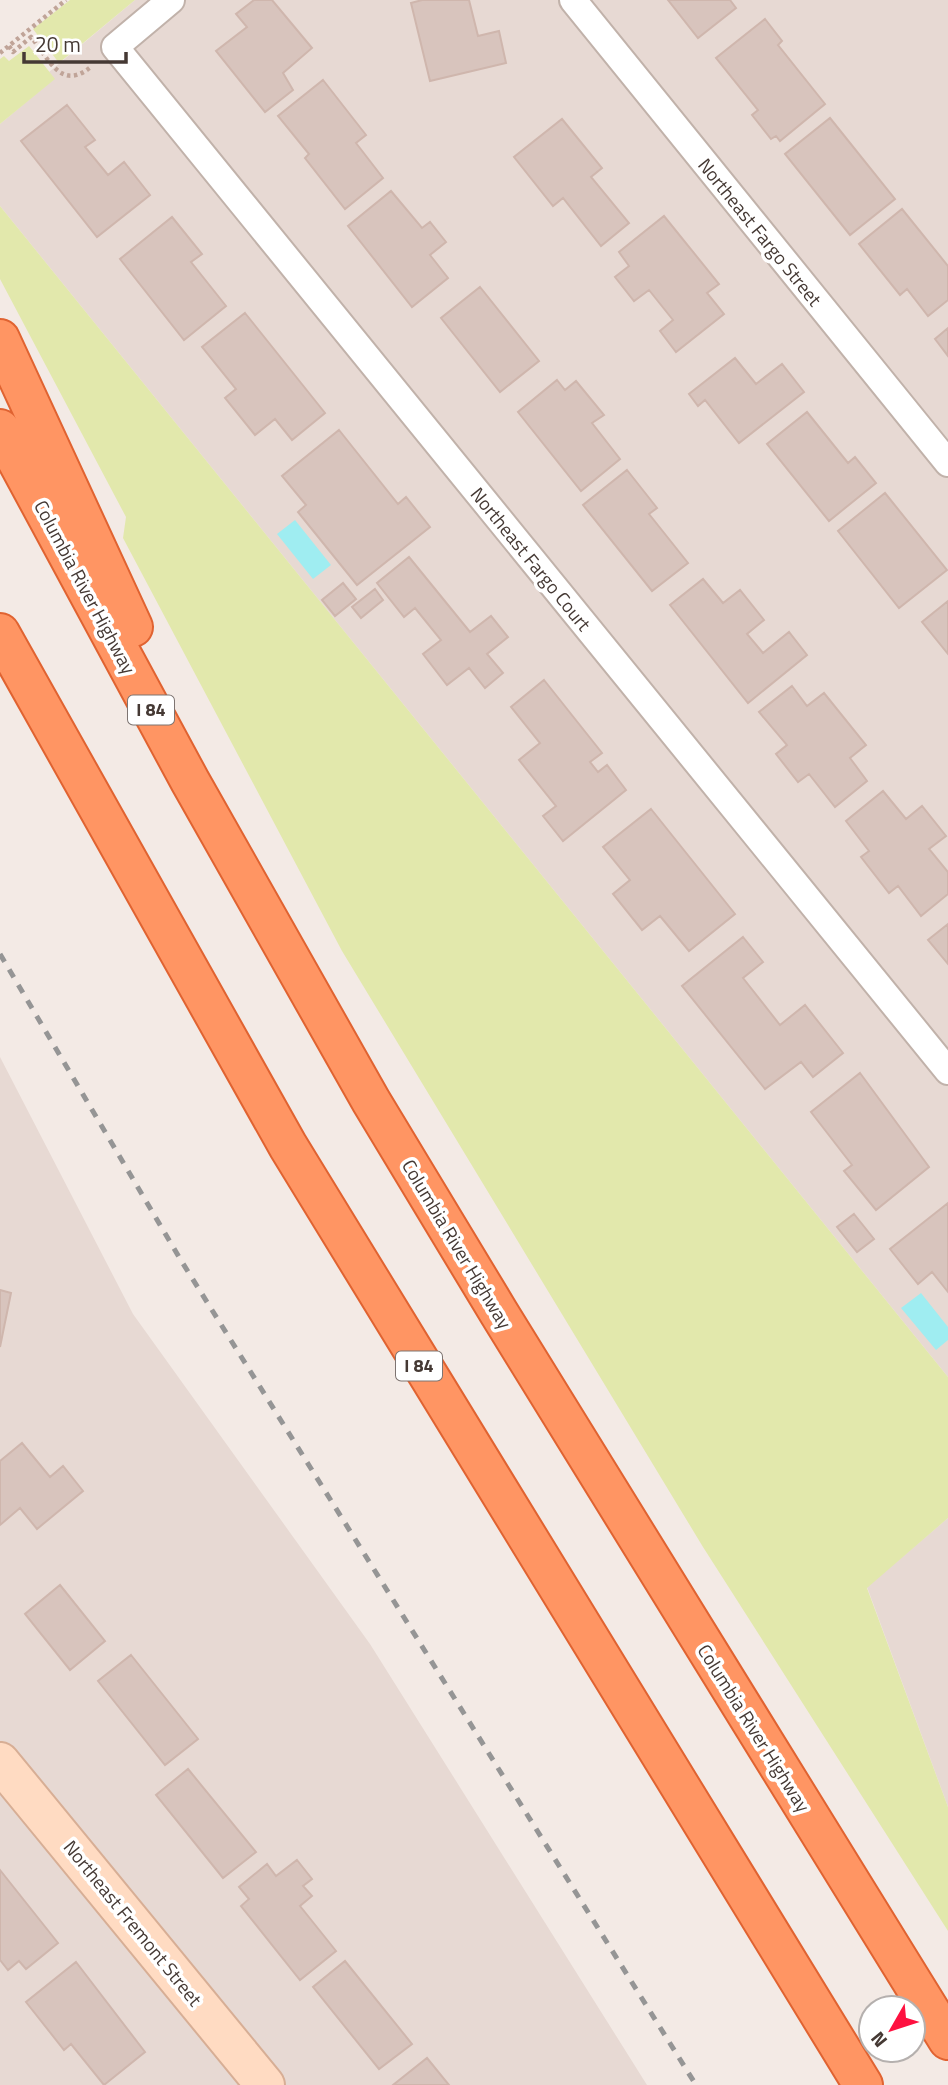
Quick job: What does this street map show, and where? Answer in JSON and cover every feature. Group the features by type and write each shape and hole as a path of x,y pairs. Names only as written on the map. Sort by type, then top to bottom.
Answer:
{"highway":[{"path":"0,339 52,456 306,989"},
{"name":"Columbia River Highway","path":"0,429 306,989 484,1290 948,2040"},
{"name":"I 84","path":"0,633 288,1146 863,2085"}],"main road":[{"name":"Northeast Fremont Street","path":"0,1762 259,2083"}],"street":[{"path":"114,47 171,0"},
{"name":"Northeast Fargo Street","path":"573,0 948,463"},
{"name":"Northeast Fargo Court","path":"114,47 948,1071"}],"path":[{"path":"0,53 66,0"},
{"path":"9,46 13,52 31,37 60,74 71,77 82,75 114,47"}],"shaded area":[{"path":"135,0 948,0 948,1377 0,206 0,124 54,79 49,72"},
{"path":"0,1057 133,1314 370,1644 647,2085 0,2085"},
{"path":"948,1518 948,1807 867,1587"}],"green space":[{"path":"70,0 135,0 59,63 33,29"},
{"path":"29,46 55,79 0,124 0,59 4,56 9,61"},
{"path":"0,206 948,1377 948,1518 867,1588 948,1807 948,1931 703,1547 342,951 123,538 126,517 0,279"}],"water":[{"path":"295,520 331,565 313,579 277,534"},
{"path":"921,1293 948,1327 948,1340 936,1350 901,1308"}],"building":[{"path":"254,0 272,0 312,48 283,73 293,90 265,112 216,51 247,27 236,14"},
{"path":"422,0 469,0 478,36 499,31 506,63 430,81 411,3"},
{"path":"668,0 730,0 736,8 698,38"},
{"path":"765,19 782,41 778,45 825,104 780,141 776,136 771,139 752,115 758,110 716,58"},
{"path":"323,80 366,135 356,143 383,178 345,209 305,158 309,154 278,116"},
{"path":"67,105 95,140 85,147 108,175 124,162 150,195 97,237 21,141"},
{"path":"830,118 895,199 850,235 785,154"},
{"path":"562,119 602,168 591,177 629,223 601,246 563,198 553,206 514,157"},
{"path":"391,191 422,228 430,222 446,242 430,255 448,278 412,307 348,226"},
{"path":"902,209 948,266 948,300 928,316 907,289 900,295 859,244"},
{"path":"664,216 719,284 707,293 724,314 676,352 660,331 673,320 649,290 634,301 615,277 629,266 619,252"},
{"path":"172,217 202,254 191,262 226,306 184,340 120,259"},
{"path":"480,287 539,361 500,392 441,318"},
{"path":"245,313 325,413 292,440 275,419 255,435 225,398 236,389 202,347"},
{"path":"948,328 948,356 935,339"},
{"path":"735,358 756,384 782,364 804,392 739,443 705,400 698,406 689,394"},
{"path":"557,380 565,390 576,381 604,415 592,423 620,459 581,491 518,412"},
{"path":"807,412 848,463 855,457 876,483 829,521 767,444"},
{"path":"339,430 398,504 406,497 430,527 357,585 298,512 306,505 282,476"},
{"path":"627,470 657,508 649,514 688,563 652,591 583,505"},
{"path":"885,493 947,570 899,608 838,531"},
{"path":"409,557 470,632 491,616 508,637 487,654 503,673 485,688 469,668 447,685 423,654 441,640 415,608 404,617 377,583"},
{"path":"703,579 723,603 740,590 764,620 747,634 763,653 789,632 807,655 748,703 670,605"},
{"path":"343,583 356,599 335,616 322,600"},
{"path":"375,589 383,600 361,618 352,607"},
{"path":"948,601 948,654 922,622"},
{"path":"544,680 602,753 590,762 598,772 607,765 626,790 563,841 543,816 556,806 519,760 540,743 511,707"},
{"path":"792,686 807,706 824,693 866,745 850,758 867,781 835,807 809,774 798,782 776,754 787,745 759,712"},
{"path":"883,791 906,819 922,806 946,836 929,849 948,872 948,894 921,916 898,886 889,893 861,857 869,851 846,821"},
{"path":"651,809 735,914 689,951 660,916 642,930 613,894 630,880 603,847"},
{"path":"948,924 948,964 928,940"},
{"path":"743,937 763,962 743,978 780,1025 805,1005 843,1053 813,1077 801,1062 765,1089 682,986"},
{"path":"860,1073 929,1167 876,1210 844,1171 852,1165 811,1112"},
{"path":"948,1203 948,1292 932,1272 918,1284 890,1249"},
{"path":"854,1214 874,1239 857,1252 837,1227"},
{"path":"0,1290 11,1293 0,1347"},
{"path":"22,1443 50,1477 63,1466 83,1491 37,1529 20,1508 0,1525 0,1461"},
{"path":"60,1585 105,1641 70,1670 25,1614"},
{"path":"131,1655 198,1739 165,1765 98,1681"},
{"path":"188,1769 256,1852 223,1878 156,1795"},
{"path":"297,1860 312,1879 303,1886 312,1896 300,1906 336,1951 300,1980 241,1906 249,1899 239,1887 267,1864 276,1876"},
{"path":"0,1870 58,1943 26,1969 19,1961 8,1970 0,1960"},
{"path":"345,1961 412,2044 379,2069 313,1987"},
{"path":"76,1962 145,2052 104,2085 71,2044 64,2050 26,2002"},
{"path":"427,2058 449,2085 393,2085"}],"railway":[{"path":"0,954 182,1262 696,2085"}]}
